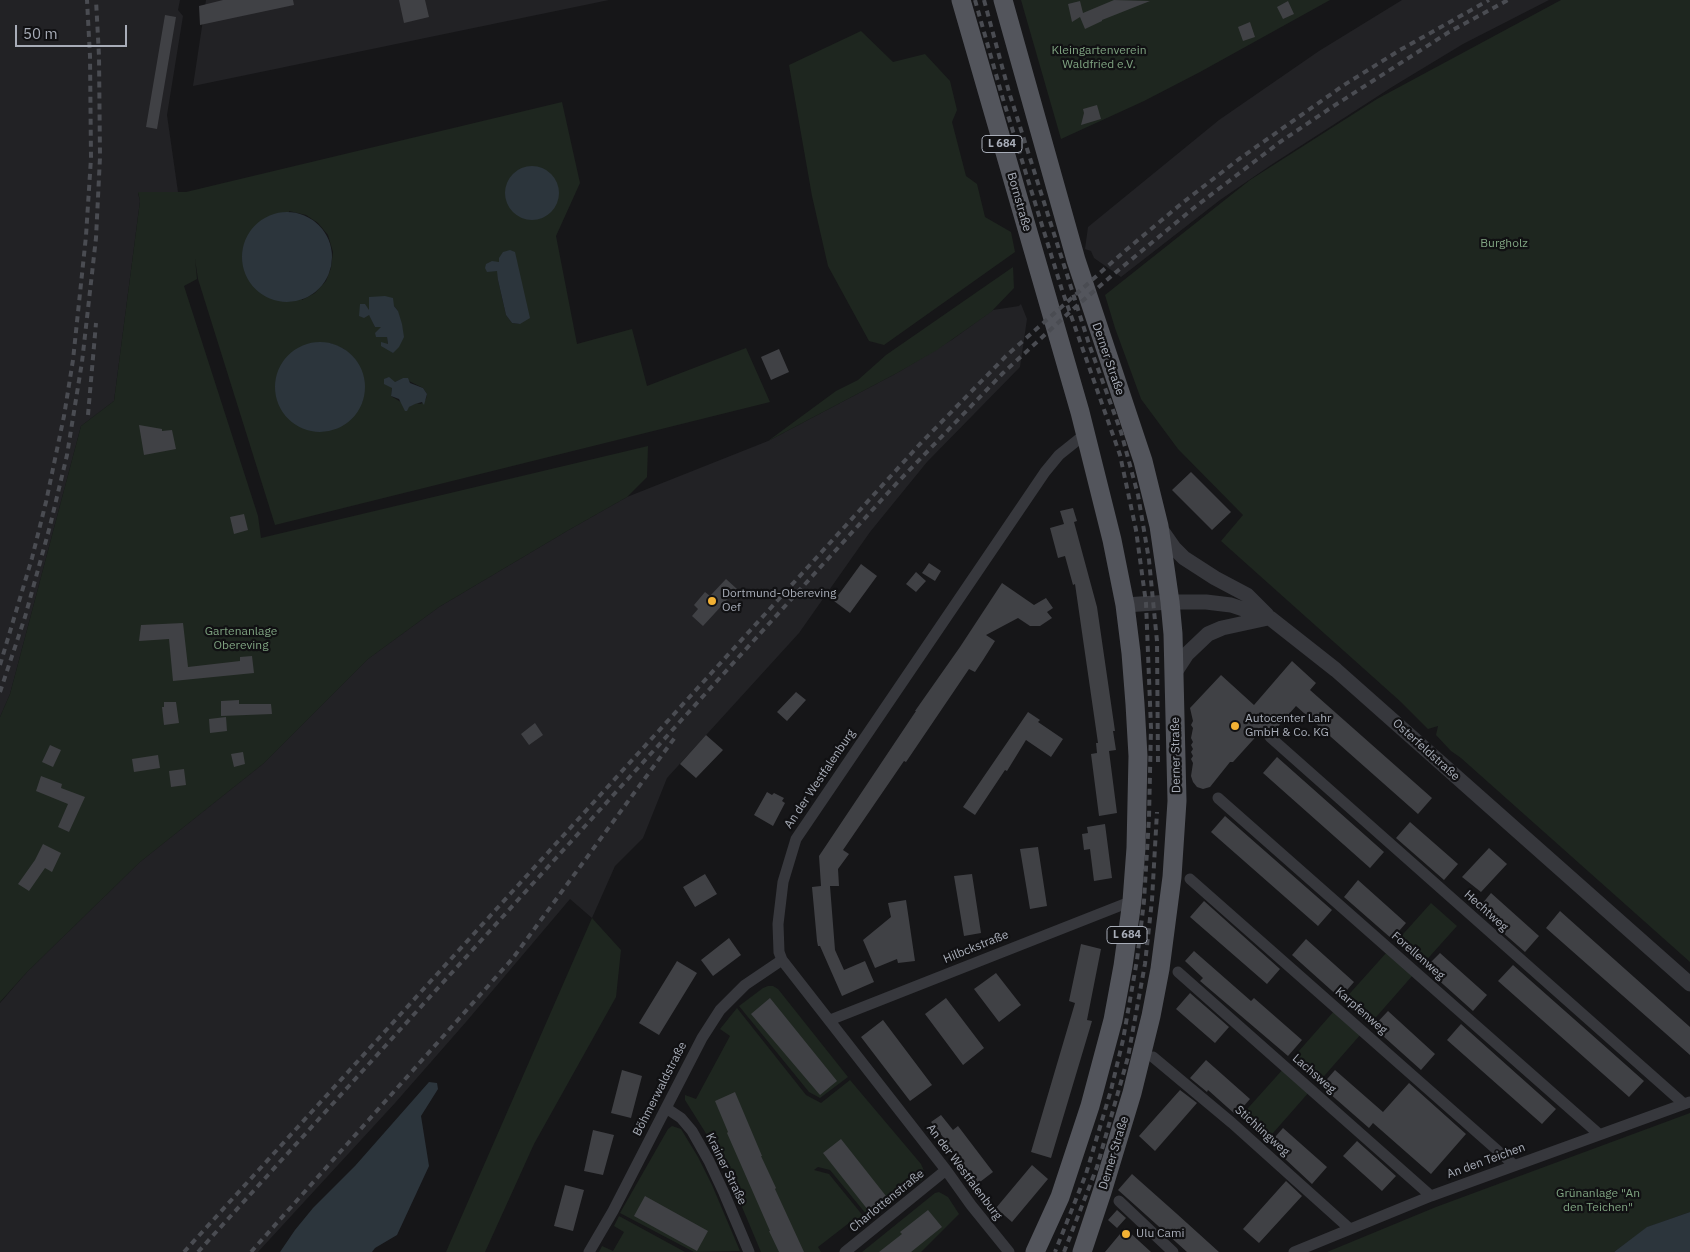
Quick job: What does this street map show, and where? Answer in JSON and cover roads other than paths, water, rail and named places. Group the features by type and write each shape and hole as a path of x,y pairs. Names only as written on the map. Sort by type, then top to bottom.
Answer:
{"main road":[{"name":"Bornstraße","path":"961,0 1087,436"},
{"name":"Derner Straße","path":"1003,0 1076,260 1143,461 1159,526 1174,634 1176,810 1172,876 1160,969 1132,1093 1082,1252"},
{"name":"L 684","path":"1035,1252 1060,1197 1093,1097 1112,1020 1123,966 1132,901 1137,830 1138,756 1131,653 1125,605 1112,540 1087,436"}],"street":[{"name":"An der Westfalenburg","path":"1009,1252 782,960 779,952 778,924 783,882 796,839 1045,472 1059,455 1079,439 1087,436"},
{"path":"1159,526 1174,548 1184,558 1215,578 1247,595 1270,618"},
{"name":"Osterfeldstraße","path":"1125,605 1206,602 1231,605 1270,618 1336,670 1690,984"},
{"path":"1174,674 1187,654 1208,634 1222,628 1270,618"},
{"name":"Hechtweg","path":"1270,738 1687,1103"},
{"name":"Forellenweg","path":"1218,798 1599,1134"},
{"name":"Karpfenweg","path":"1190,879 1514,1165"},
{"name":"Hilbckstraße","path":"830,1020 1132,901"},
{"name":"Böhmerwaldstraße","path":"589,1252 613,1211 702,1038 720,1010 745,985 782,960"},
{"name":"Lachsweg","path":"1178,972 1431,1196"},
{"name":"Stichlingweg","path":"1153,1057 1232,1122 1350,1229"},
{"name":"An den Teichen","path":"1294,1252 1431,1196 1687,1103"},
{"name":"Krainer Straße","path":"666,1108 681,1118 692,1131 709,1161 749,1252"},
{"name":"Charlottenstraße","path":"845,1252 946,1170"},
{"path":"1119,1201 1173,1252"}],"railway":[{"path":"0,665 32,558 46,502 64,416 73,360 86,236 91,158 90,56 87,0"},
{"path":"0,692 25,617 50,526 67,455 82,362 96,238 100,157 99,56 96,0"},
{"path":"975,0 1003,99 1062,290 1120,455 1136,530 1146,603 1151,728 1149,818 1144,901 1137,960 1123,1040 1111,1090 1086,1174 1055,1252"},
{"path":"984,0 1009,92 1089,344 1121,432 1138,495 1149,560 1157,641 1158,765"},
{"path":"184,1252 920,444 1007,355 1126,250 1239,159 1344,85 1400,50 1489,0"},
{"path":"198,1252 896,484 1003,373 1115,273 1195,207 1280,142 1449,32 1508,0"},
{"path":"88,415 96,323"},
{"path":"251,1252 513,958 676,736"},
{"path":"1064,1252 1097,1167 1128,1057 1145,964 1152,900 1157,812"}],"place":[{"name":"Dortmund-Obereving Oef","path":"712,601"},
{"name":"Autocenter Lahr GmbH & Co. KG","path":"1235,726"},
{"name":"Ulu Cami","path":"1126,1234"}],"park label":[{"name":"Kleingartenverein Waldfried e.V.","path":"1099,58"},
{"name":"Burgholz","path":"1504,244"},
{"name":"Gartenanlage Obereving","path":"241,639"},
{"name":"Grünanlage \"An den Teichen\"","path":"1598,1201"}]}
